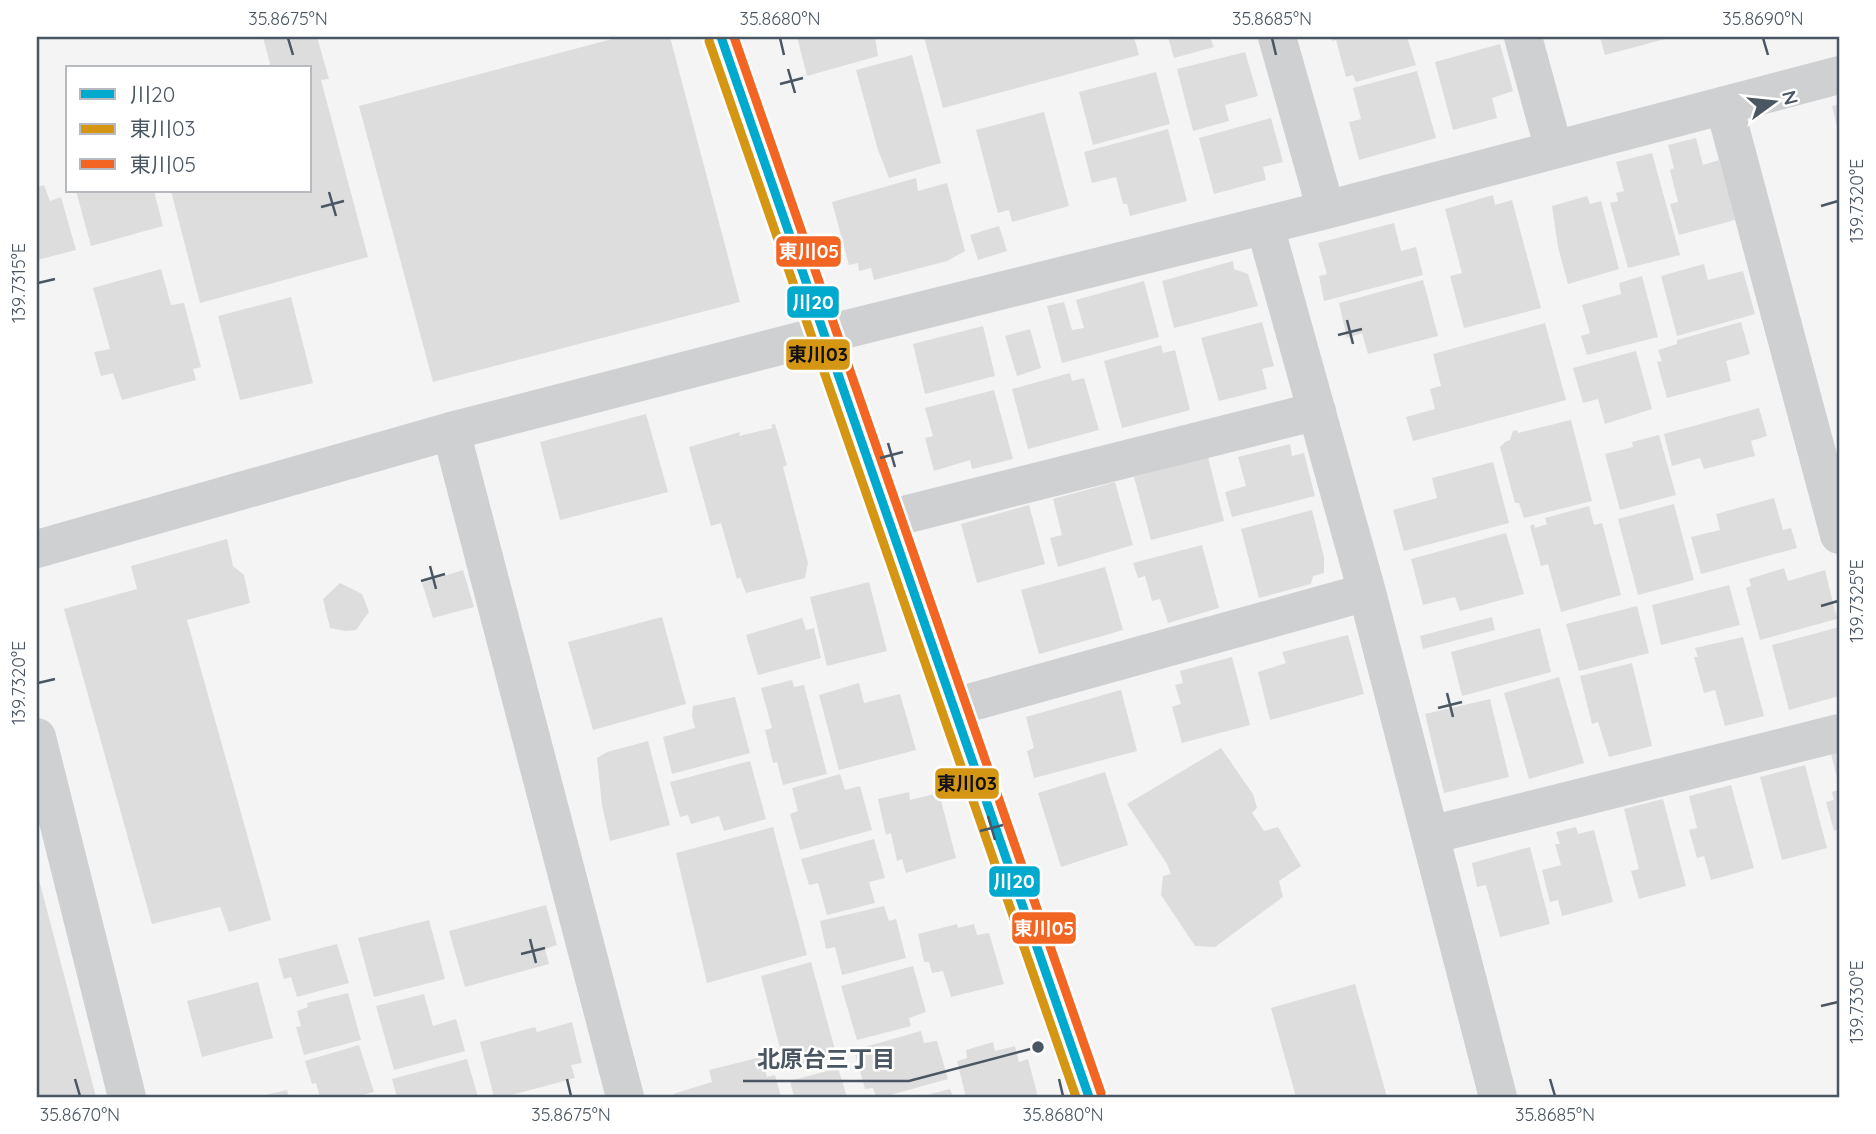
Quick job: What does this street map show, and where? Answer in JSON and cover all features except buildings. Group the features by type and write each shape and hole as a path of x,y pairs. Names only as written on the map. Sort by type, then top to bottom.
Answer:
{"street":[{"path":"721,37 1089,1097"},
{"path":"1277,37 1326,210"},
{"path":"1523,37 1554,150"},
{"path":"37,549 452,431 823,335 1265,226 1839,75"},
{"path":"1724,105 1839,535"},
{"path":"1265,226 1367,592 1498,1097"},
{"path":"888,519 1317,411"},
{"path":"452,431 625,1097"},
{"path":"954,707 1367,592"},
{"path":"1430,835 1839,733"},
{"path":"37,737 127,1097"}],"transit line":[{"name":"川20","path":"721,37 1089,1097"},
{"name":"東川05","path":"734,37 1101,1093"},
{"name":"東川03","path":"709,41 1076,1097"}],"place":[{"name":"北原台三丁目","path":"1038,1047"}]}
